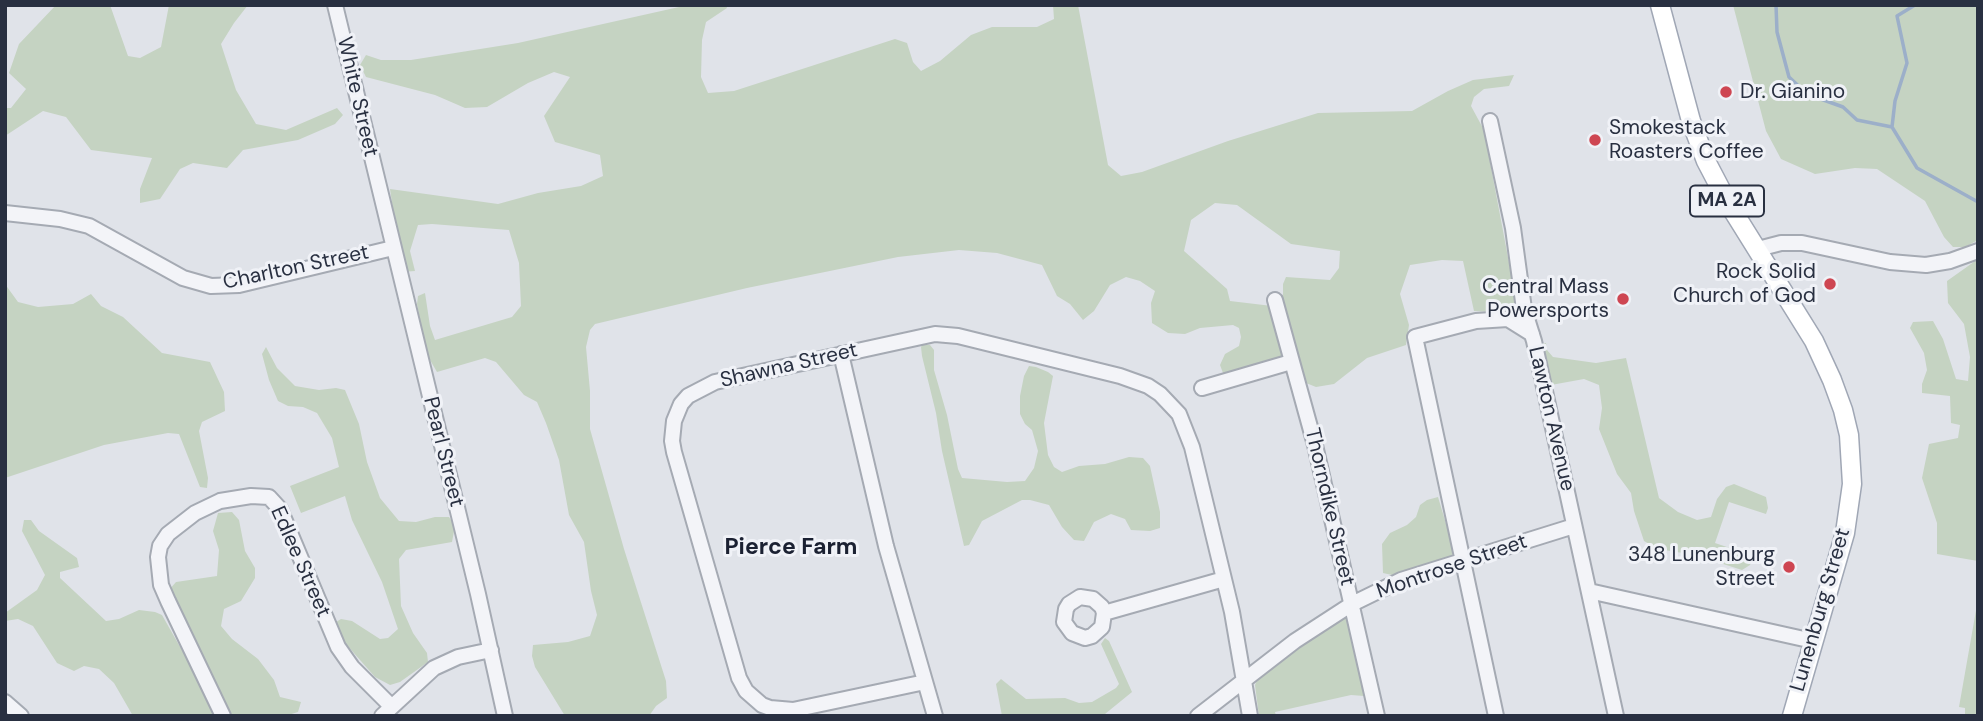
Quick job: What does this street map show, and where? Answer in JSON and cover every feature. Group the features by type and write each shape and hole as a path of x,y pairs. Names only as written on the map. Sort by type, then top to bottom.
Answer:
{"main road":[{"name":"MA 2A","path":"1660,5 1687,108 1701,148 1725,199 1758,249"},
{"name":"Lunenburg Street","path":"1758,249 1811,335 1832,380 1849,435 1852,484 1842,547 1791,716"}],"street":[{"name":"White Street","path":"335,5 379,189"},
{"name":"Lawton Avenue","path":"1490,121 1513,228 1524,309 1532,334 1616,716"},
{"name":"Pearl Street","path":"379,189 505,716"},
{"name":"Charlton Street","path":"5,214 60,219 89,226 183,278 211,286 239,285 393,248"},
{"path":"1758,249 1781,243 1802,243 1890,262 1926,265 1950,261 1978,251"},
{"name":"Thorndike Street","path":"1275,300 1315,445 1377,716"},
{"path":"1496,716 1415,337 1476,321 1508,319 1532,334"},
{"name":"Shawna Street","path":"925,682 793,710 770,708 746,691 739,678 674,452 672,431 676,414 688,396 727,379 920,336 950,335 1135,380 1160,394 1179,414 1192,447 1224,579"},
{"path":"841,354 871,489 935,716"},
{"path":"1202,388 1291,362"},
{"name":"Edlee Street","path":"223,716 164,593 158,557 160,547 168,534 195,513 220,501 251,496 269,497 280,509 338,647 386,711"},
{"name":"Montrose Street","path":"1198,716 1295,641 1352,604 1401,580 1574,526"},
{"path":"1104,613 1224,579 1250,716"},
{"path":"1589,592 1813,641"},
{"path":"386,711 423,676 443,663 491,650"},
{"path":"5,702 21,716"}],"green space":[{"path":"56,5 110,5 128,56 140,58 161,47 169,5 248,5 221,44 236,90 256,124 286,130 337,108 343,115 335,124 298,140 243,150 227,168 193,163 180,169 160,199 140,203 140,189 152,158 91,150 66,117 43,111 5,136 5,108 11,108 26,89 9,73 19,44"},
{"path":"688,5 726,5 727,8 706,22 702,40 701,77 708,93 734,91 895,39 907,43 913,62 921,71 940,61 971,35 992,27 1037,27 1054,19 1053,5 1078,5 1108,165 1121,176 1142,172 1318,113 1412,111 1473,80 1514,75 1509,86 1484,89 1474,97 1471,106 1484,130 1516,300 1515,308 1508,313 1474,311 1463,261 1442,260 1410,265 1400,294 1409,325 1406,345 1367,358 1334,384 1316,387 1306,383 1283,308 1283,284 1286,277 1330,280 1339,268 1340,251 1291,244 1237,205 1215,203 1191,220 1184,251 1227,289 1230,301 1272,306 1285,359 1232,375 1223,373 1220,365 1225,354 1239,346 1239,328 1233,325 1200,328 1185,334 1168,333 1152,323 1151,303 1155,291 1140,281 1126,277 1110,285 1094,311 1083,320 1070,304 1057,296 1042,265 997,253 959,250 898,257 747,288 595,324 590,330 586,347 590,429 666,681 667,698 656,706 649,716 565,716 535,667 533,645 568,642 590,636 597,615 584,542 569,515 559,460 546,423 537,402 524,395 496,362 485,358 437,372 426,353 417,304 418,296 425,293 435,340 512,317 521,306 519,263 509,230 418,225 410,251 415,271 402,272 390,189 498,204 538,193 581,186 603,176 600,155 555,142 544,116 570,77 554,72 528,83 487,107 465,108 435,95 366,77 360,65 366,55 381,60 411,60 518,43"},
{"path":"1733,5 1978,5 1978,240 1965,247 1953,247 1944,237 1925,201 1877,169 1855,168 1815,174 1781,159 1766,131"},
{"path":"1978,259 1978,561 1937,554 1937,523 1922,478 1929,444 1958,438 1960,425 1951,423 1950,396 1922,393 1927,370 1924,353 1910,328 1913,322 1933,321 1943,339 1956,379 1968,381 1970,357 1964,324 1948,303 1947,281"},
{"path":"5,284 18,302 38,307 73,304 91,294 101,306 123,317 162,353 210,362 224,392 225,411 202,422 199,431 208,478 207,488 200,487 179,434 168,433 104,445 5,478"},
{"path":"1537,343 1546,343 1547,350 1553,357 1596,363 1626,358 1659,498 1678,512 1697,520 1711,517 1717,499 1726,487 1734,484 1766,497 1766,514 1729,502 1715,543 1754,556 1750,565 1742,570 1695,555 1658,549 1644,541 1631,493 1617,474 1599,429 1602,408 1599,385 1584,379 1551,385"},
{"path":"923,344 930,345 934,350 934,370 962,478 1025,481 1034,468 1038,451 1032,430 1020,414 1020,396 1029,366 1036,367 1053,376 1044,423 1048,455 1054,467 1062,472 1079,466 1105,464 1129,457 1143,458 1150,466 1160,512 1160,528 1150,531 1131,530 1125,519 1111,514 1094,522 1084,541 1074,540 1062,527 1049,505 1022,500 982,521 969,545 964,546 922,356"},
{"path":"266,347 277,368 295,386 345,390 359,424 367,462 380,498 399,521 416,522 449,517 455,526 452,542 406,550 399,559 401,606 413,633 427,653 428,662 400,682 390,685 375,677 338,635 336,622 341,619 352,621 380,639 388,638 398,629 382,582 352,520 345,496 301,513 290,486 339,467 332,438 317,413 278,401 262,354"},
{"path":"1438,497 1453,547 1452,556 1392,575 1383,573 1382,544 1390,533 1416,517 1420,505"},
{"path":"232,512 239,520 245,551 255,568 255,578 241,601 224,609 221,626 232,639 258,659 274,680 280,697 301,702 298,712 285,716 228,716 169,590 176,582 217,576 219,550 213,531 218,513"},
{"path":"24,520 31,520 39,531 77,558 79,567 60,572 60,578 106,621 119,619 139,610 162,615 214,716 133,716 114,683 99,669 84,666 74,671 57,663 33,626 18,619 5,621 5,613 37,590 45,575 22,531"},
{"path":"1978,599 1978,716 1965,716 1965,708 1959,707"},
{"path":"1343,618 1348,619 1364,696 1351,695 1275,712 1276,716 1259,716 1255,685 1260,673"},
{"path":"1105,638 1109,641 1132,692 1105,714 1002,716 996,684 1001,679 1026,699 1065,698 1079,703 1092,702 1116,688 1119,684 1101,644"}],"waterway":[{"path":"1776,5 1777,32 1789,77 1807,94 1843,107 1857,120 1892,127 1917,168 1978,202"},
{"path":"1892,127 1895,101 1907,63 1897,16 1915,5"}],"place":[{"name":"Dr. Gianino","path":"1726,92"},
{"name":"Smokestack Roasters Coffee","path":"1595,140"},
{"name":"Rock Solid Church of God","path":"1830,284"},
{"name":"Central Mass Powersports","path":"1623,299"},
{"name":"348 Lunenburg Street","path":"1789,567"}],"district":[{"name":"Pierce Farm","path":"791,548"}]}
